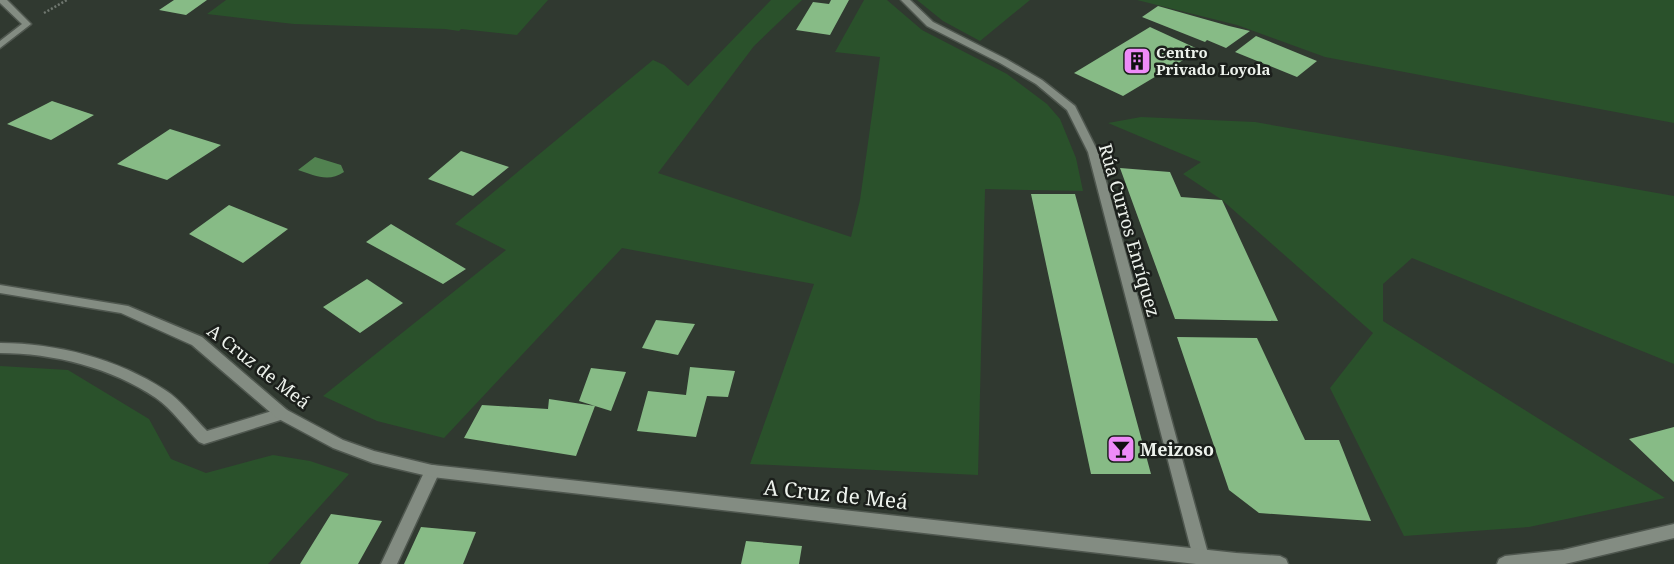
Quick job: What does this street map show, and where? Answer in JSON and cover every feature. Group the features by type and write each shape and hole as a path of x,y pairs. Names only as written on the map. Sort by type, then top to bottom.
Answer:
{"street":[{"path":"0,45 27,24 2,0"},
{"name":"Rúa Curros Enríquez","path":"905,0 930,24 1003,61 1039,82 1071,108 1093,152 1201,557"},
{"name":"A Cruz de Meá","path":"0,289 123,309 140,316 197,341 282,414 338,444 374,457 432,471 1237,562 1280,564"},
{"path":"0,348 15,348 58,354 112,368 162,395 204,438 282,414"},
{"path":"389,564 432,471"},
{"path":"1505,564 1563,557 1674,531"}],"path":[{"path":"27,24 68,0"}],"shaded area":[{"path":"226,0 548,0 517,35 461,29 459,31 294,24 207,14"},
{"path":"771,0 802,0 754,46 658,173 851,237 860,200 880,57 835,52 864,0 887,0 922,30 1007,74 1047,104 1060,119 1076,158 1083,191 985,189 978,475 750,464 814,284 622,248 444,438 377,421 323,396 506,250 455,224 653,60 664,65 688,86"},
{"path":"917,0 1030,0 980,41 943,21"},
{"path":"1137,0 1674,0 1674,123 1325,57 1237,25"},
{"path":"1141,117 1255,122 1674,196 1674,364 1412,258 1383,284 1383,321 1665,498 1529,527 1404,536 1330,388 1373,333 1222,200 1183,174 1201,162 1108,123"},
{"path":"315,157 341,165 344,172 327,178 298,170"},
{"path":"0,366 68,370 149,419 171,459 206,473 273,455 310,461 349,474 268,564 0,564"}],"building":[{"path":"174,0 207,0 186,15 159,10"},
{"path":"831,0 849,0 830,35 796,30 813,2 829,4"},
{"path":"1158,6 1250,31 1226,48 1207,40 1205,42 1142,17"},
{"name":"Centro Privado Loyola","path":"1150,27 1200,50 1123,96 1074,73"},
{"path":"1256,36 1317,61 1297,77 1235,52"},
{"path":"52,101 94,115 51,140 7,124"},
{"path":"170,129 221,145 167,180 117,164"},
{"path":"461,151 509,167 473,196 428,179"},
{"path":"1120,168 1170,172 1181,197 1222,200 1278,321 1175,319"},
{"path":"1031,194 1075,194 1151,474 1091,474"},
{"path":"229,205 288,229 243,263 189,234"},
{"path":"391,224 466,269 443,284 366,242"},
{"path":"367,279 403,303 360,333 323,307"},
{"path":"656,320 695,324 678,355 642,348"},
{"path":"1177,337 1257,338 1305,440 1339,440 1371,521 1259,513 1229,490"},
{"path":"690,367 735,371 728,397 707,396 696,437 637,431 648,391 686,395"},
{"path":"591,368 626,372 611,411 579,401"},
{"path":"549,399 595,406 576,456 464,438 482,405 548,409"},
{"path":"1674,427 1674,482 1629,439"},
{"path":"331,514 382,521 358,564 300,564"},
{"path":"421,527 476,532 463,564 404,564"},
{"path":"746,541 802,546 799,564 741,564"}],"place":[{"name":"Centro Privado Loyola","path":"1137,61"},
{"name":"Meizoso","path":"1121,449"}]}
